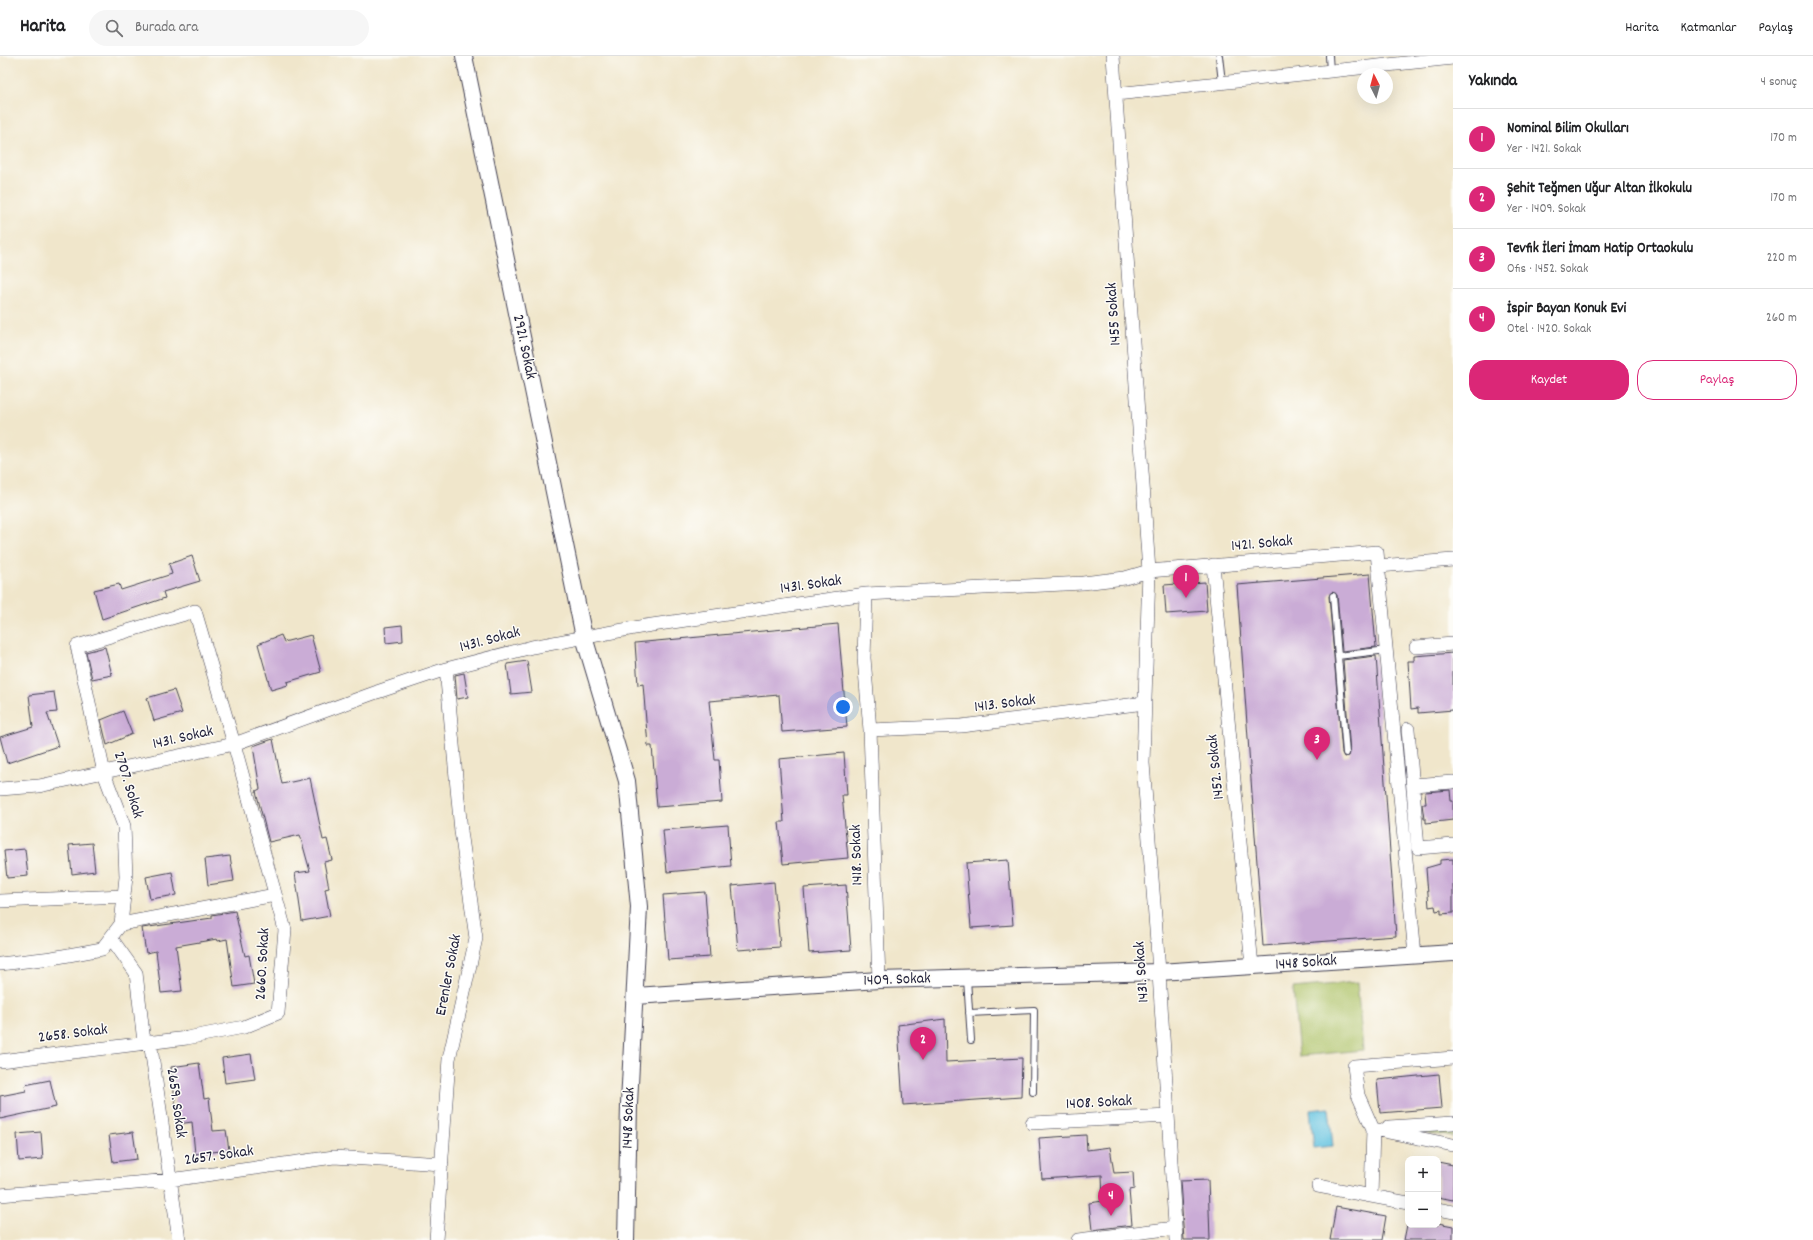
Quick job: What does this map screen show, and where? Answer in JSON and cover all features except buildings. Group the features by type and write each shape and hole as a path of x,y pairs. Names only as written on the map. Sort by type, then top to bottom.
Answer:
{"street":[{"name":"2921. Sokak","path":"464,56 584,637 626,781 638,907 636,996"},
{"name":"1455 Sokak","path":"1113,56 1149,571 1144,703"},
{"path":"1116,94 1330,71 1398,60 1453,58"},
{"name":"1421. Sokak","path":"866,594 1083,583 1125,578 1149,571 1377,552 1379,566"},
{"path":"1415,955 1379,566 1453,560"},
{"name":"1452. Sokak","path":"1213,565 1252,966"},
{"name":"1431. Sokak","path":"0,789 39,786 234,744 377,692 446,670 532,647 645,626 866,594 864,658 870,730"},
{"name":"2660. Sokak","path":"147,1042 187,1038 244,1027 278,1012 285,930 234,744 194,611"},
{"name":"2707. Sokak","path":"122,924 126,877 124,826 104,773 77,646 194,611"},
{"path":"1416,647 1453,644"},
{"name":"Erenler Sokak","path":"436,1240 449,1059 476,938 461,831 446,670"},
{"name":"1431. Sokak","path":"1144,703 1142,763 1159,972 1176,1234"},
{"name":"1413. Sokak","path":"870,730 961,726 1144,703"},
{"path":"1408,729 1418,848 1453,845"},
{"name":"1418. Sokak","path":"870,730 879,980"},
{"path":"1413,785 1453,782"},
{"path":"0,964 52,958 102,949 122,924 275,895"},
{"path":"0,901 124,896"},
{"name":"2659. Sokak","path":"111,938 136,974 179,1240"},
{"name":"1448 Sokak","path":"1159,972 1453,953"},
{"name":"1409. Sokak","path":"636,996 879,980 1159,972"},
{"name":"1448 Sokak","path":"626,1240 629,1104 636,996"},
{"name":"2658. Sokak","path":"0,1061 147,1042"},
{"path":"1371,1196 1372,1129 1358,1095 1354,1066 1453,1058"},
{"name":"1408. Sokak","path":"1032,1123 1168,1116"},
{"path":"1372,1129 1453,1122"},
{"path":"1372,1129 1453,1145"},
{"name":"2657. Sokak","path":"0,1195 170,1180 334,1157 442,1164"},
{"path":"1318,1186 1405,1202"},
{"path":"1441,1210 1453,1212"},
{"path":"1078,1240 1176,1234"}],"lane":[{"path":"1218,56 1222,82"},
{"path":"1329,56 1330,71"},
{"path":"1333,596 1346,753"},
{"path":"1338,656 1387,650"},
{"path":"967,977 971,1040"},
{"path":"969,1013 1034,1010 1033,1092"}],"green space":[{"path":"1357,982 1363,1050 1299,1056 1293,988"},
{"path":"1453,1127 1453,1137 1411,1130"}],"water":[{"path":"1329,1108 1333,1146 1314,1148 1310,1110"}],"place":[{"name":"Nominal Bilim Okulları","path":"1186,598"},
{"name":"Tevfik İleri İmam Hatip Ortaokulu","path":"1317,760"},
{"name":"Şehit Teğmen Uğur Altan İlkokulu","path":"923,1060"},
{"name":"İspir Bayan Konuk Evi","path":"1111,1216"}]}
